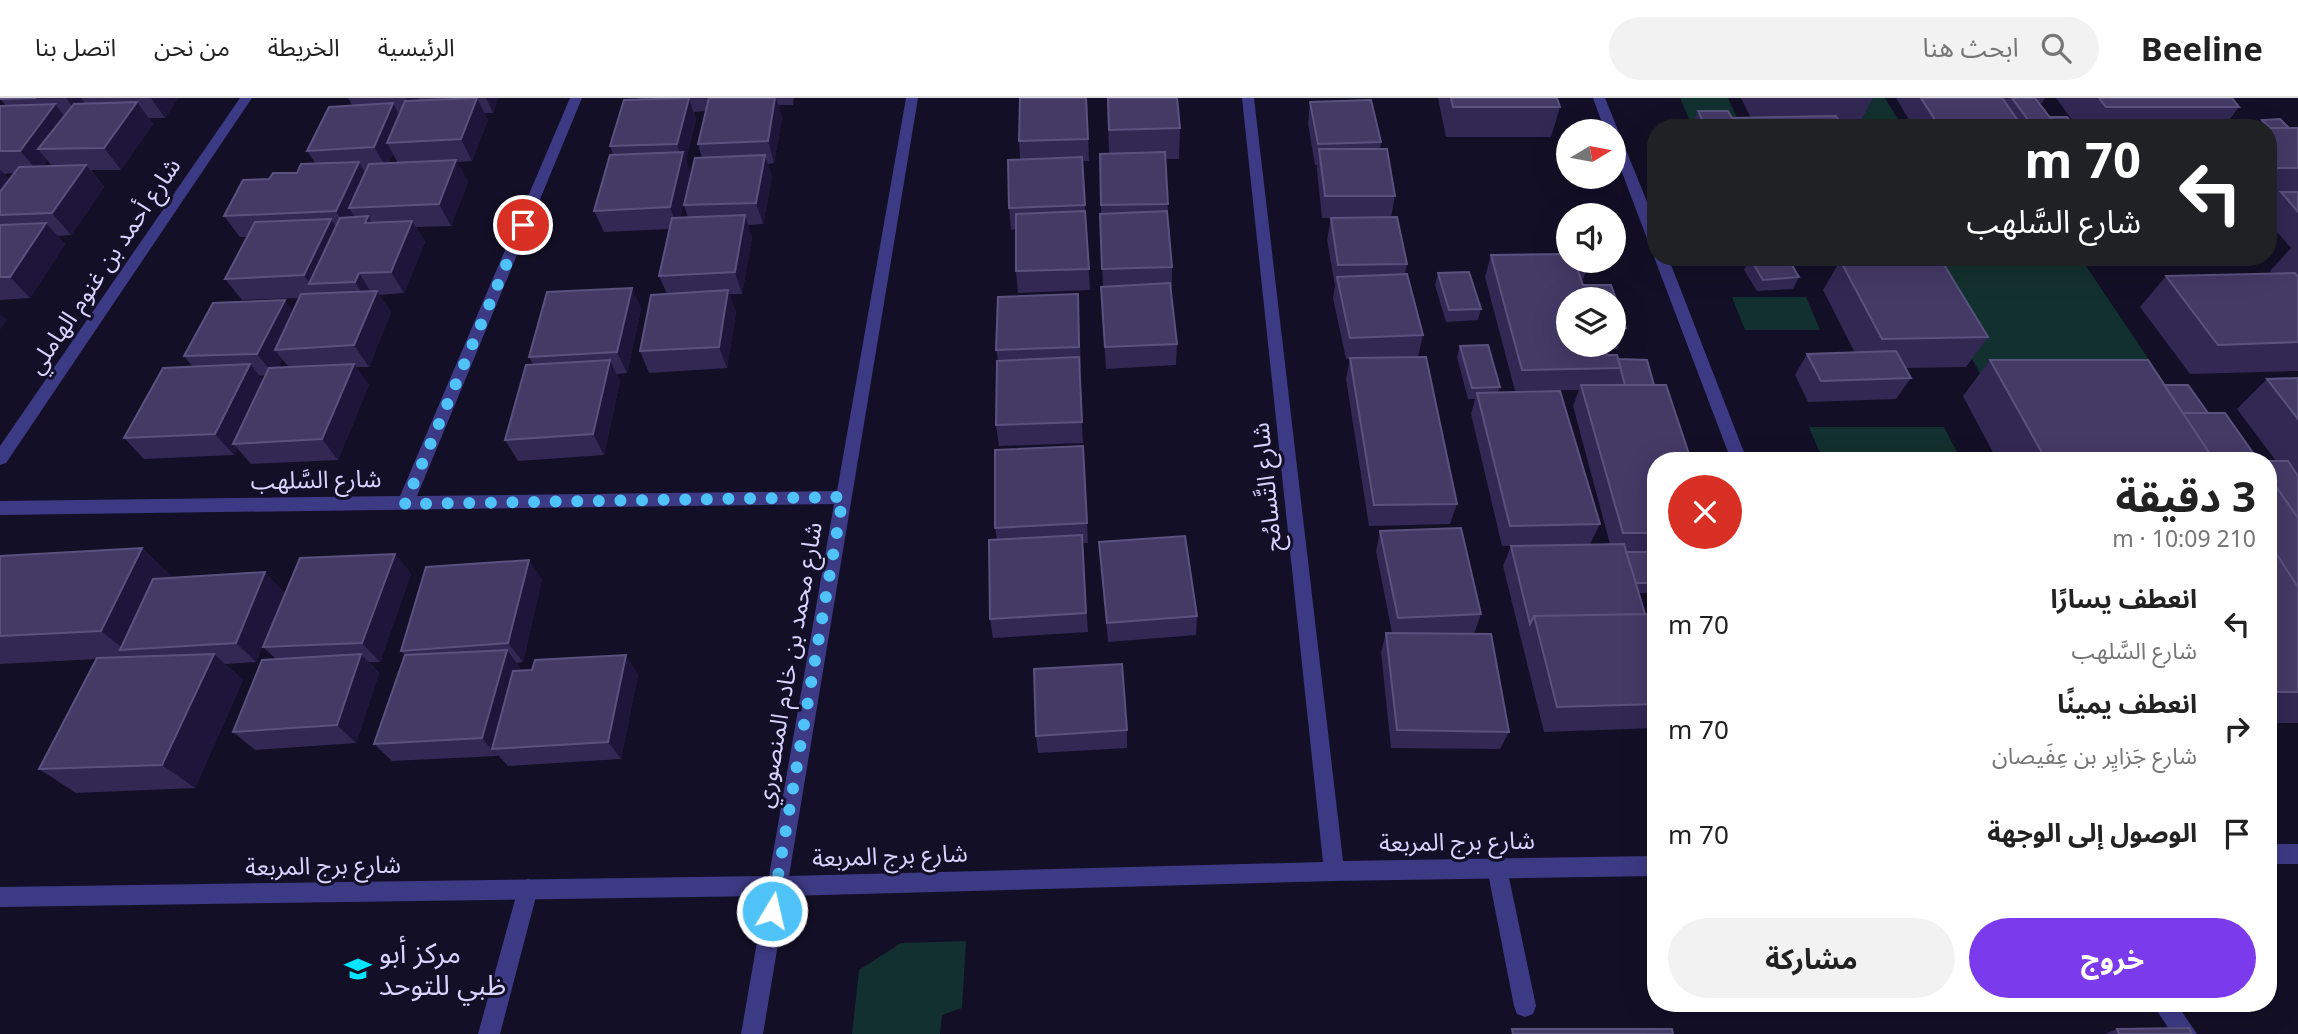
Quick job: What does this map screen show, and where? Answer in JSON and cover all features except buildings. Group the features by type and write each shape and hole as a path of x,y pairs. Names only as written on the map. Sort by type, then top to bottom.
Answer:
{"street":[{"name":"شارع أحمد بن غنوم الهاملي","path":"0,459 246,98"},
{"path":"405,504 576,98"},
{"name":"شارع محمد بن خادم المنصوري","path":"752,1034 912,98"},
{"name":"شارع التَّسامُح","path":"1248,98 1334,871"},
{"path":"1599,98 1607,119"},
{"path":"1626,167 1647,221"},
{"path":"1664,266 1736,452"},
{"name":"شارع السَّلهب","path":"0,508 843,497"},
{"path":"2277,854 2298,854"},
{"name":"شارع برج المربعة","path":"0,897 776,886 1334,871 1647,866"},
{"path":"1497,868 1525,1006"},
{"path":"489,1034 528,889"},
{"path":"2170,1012 2186,1034"}],"green space":[{"path":"1680,98 1728,98 1738,119 1689,119"},
{"path":"1845,98 1885,98 1898,119 1857,119"},
{"path":"1920,266 2086,266 2160,376 1982,377"},
{"path":"1732,297 1806,297 1820,330 1745,330"},
{"path":"1809,427 1944,427 1957,452 1820,452"},
{"path":"966,941 962,1008 942,1015 940,1034 852,1034 859,970 901,943"}],"place":[{"name":"مركز أبو ظبي للتوحد","path":"358,969"}],"route":[{"path":"523,225 405,504 843,497 772,911"}]}
